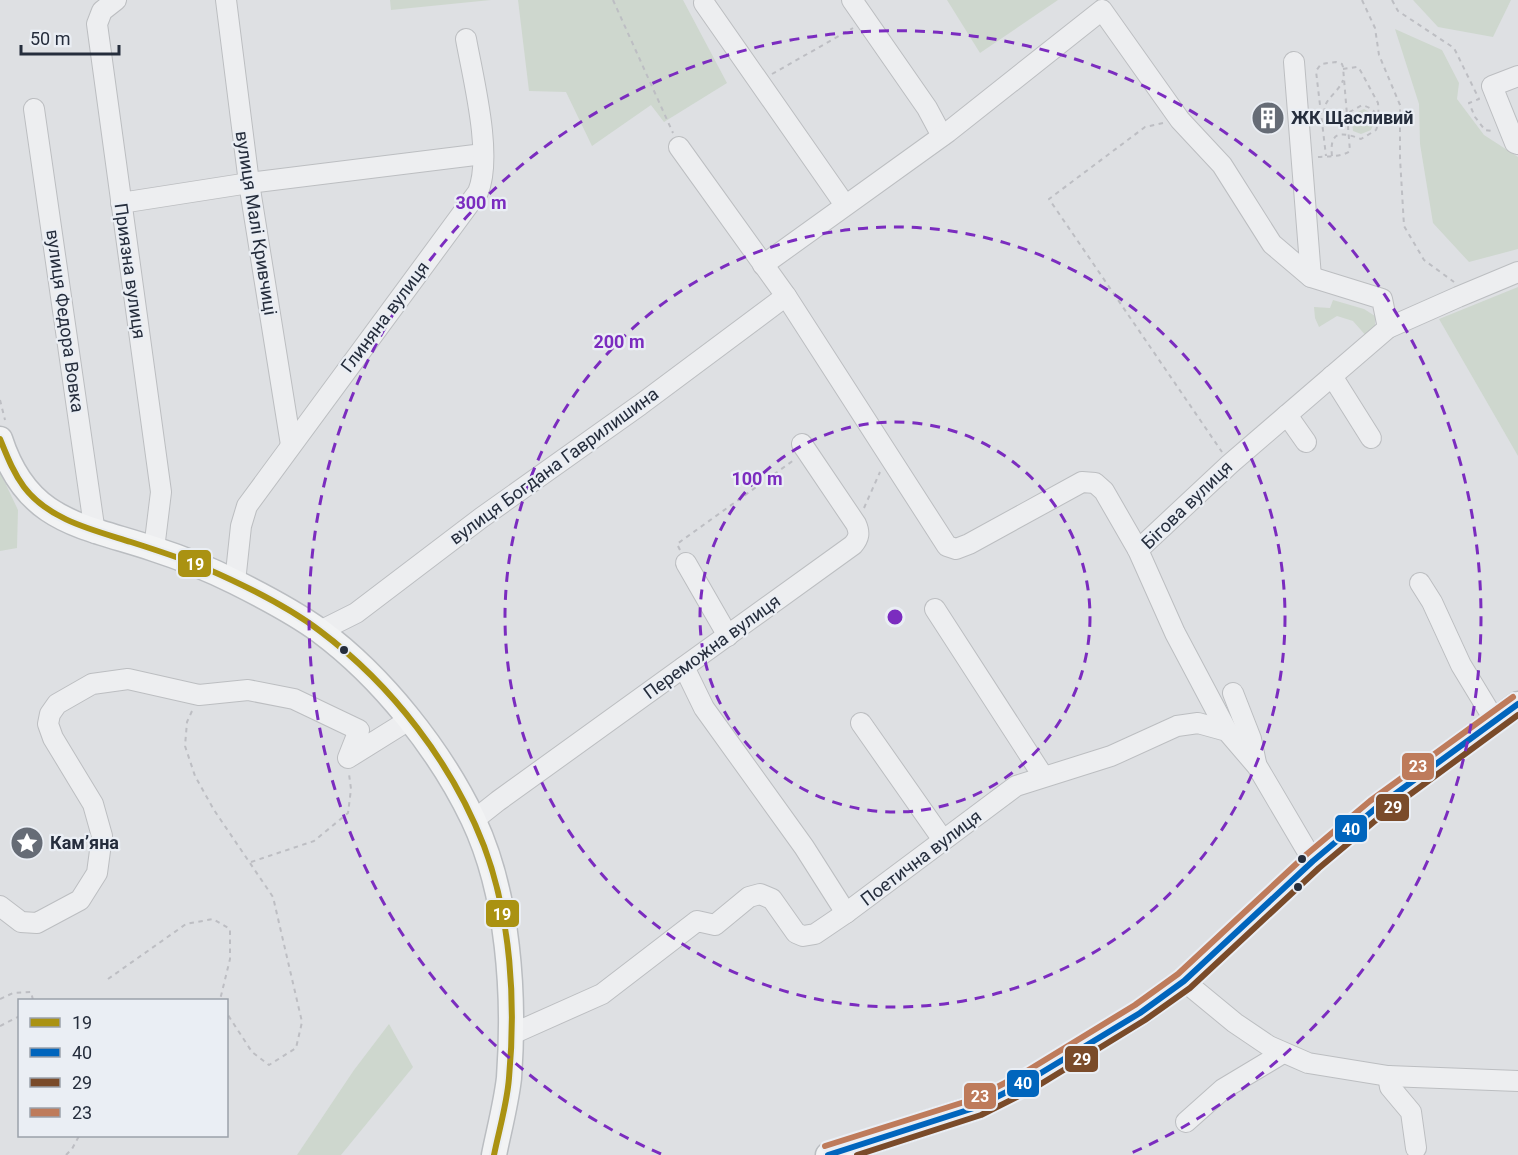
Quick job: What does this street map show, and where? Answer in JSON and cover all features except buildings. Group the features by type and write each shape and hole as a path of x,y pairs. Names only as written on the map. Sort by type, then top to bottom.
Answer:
{"main road":[{"path":"0,440 15,475 37,501 68,522 95,533 154,549 235,582 286,609 320,631 374,680 409,720 444,768 474,820 490,869 502,918 509,985 510,1035 508,1080 494,1155"},
{"path":"828,1155 977,1107 1026,1082 1140,1013 1184,981 1313,861 1376,808 1518,704"}],"street":[{"name":"Приязна вулиця","path":"116,0 102,11 96,24 161,492 154,549"},
{"name":"вулиця Малі Кривчиці","path":"226,0 249,183 291,444"},
{"path":"852,0 927,108 942,136"},
{"path":"704,3 845,205"},
{"path":"764,265 942,136 1102,10 1180,120 1222,165 1272,244 1311,278 1382,299 1388,328"},
{"name":"Глиняна вулиця","path":"235,582 241,526 247,506 478,192 483,180 483,154 474,82 465,39"},
{"path":"1294,62 1311,278"},
{"path":"1516,143 1492,86 1518,76"},
{"name":"вулиця Федора Вовка","path":"34,109 95,533"},
{"path":"679,147 786,296 947,546 956,549 969,544 1082,482 1095,483 1104,491 1138,549"},
{"path":"121,203 249,183 483,154"},
{"name":"Бігова вулиця","path":"1227,731 1175,633 1138,549 1268,443 1287,415 1388,328 1518,272"},
{"name":"вулиця Богдана Гаврилишина","path":"320,631 356,613 481,518 640,405 786,296"},
{"path":"1332,376 1371,438"},
{"path":"1287,415 1306,441"},
{"path":"804,448 856,524"},
{"name":"Переможна вулиця","path":"474,820 853,545 858,539 859,531 856,524"},
{"path":"686,563 728,636"},
{"path":"1420,582 1436,610 1461,665 1495,721"},
{"path":"935,609 1043,776"},
{"path":"684,668 704,708 804,847 846,914"},
{"path":"0,906 21,921 37,923 80,900 97,873 102,836 93,804 53,738 48,724 50,714 57,704 92,684 128,679 199,695 248,690 294,699 359,730 348,758"},
{"path":"1233,693 1251,739 1257,766"},
{"path":"348,758 409,720"},
{"path":"861,723 943,840"},
{"name":"Поетична вулиця","path":"510,1035 602,994 697,921 715,926 749,897 760,894 772,898 796,933 804,936 815,934 846,914 1016,786 1111,756 1177,726 1198,723 1227,731"},
{"path":"1227,731 1257,766 1313,861"},
{"path":"1184,981 1235,1023 1283,1053 1308,1063 1388,1076 1518,1081"},
{"path":"1186,1122 1223,1089 1283,1053"},
{"path":"1388,1076 1390,1087 1411,1112 1416,1148"}],"path":[{"path":"613,0 679,147"},
{"path":"1362,0 1375,28 1379,55 1400,105 1404,225 1424,260 1463,295"},
{"path":"1392,0 1398,11 1454,48 1479,99 1469,103 1474,117 1485,130 1503,132 1516,143"},
{"path":"759,82 866,20"},
{"path":"1314,157 1332,156 1348,153 1350,148 1344,74 1342,64 1336,62 1321,64 1316,68 1326,156"},
{"path":"1332,156 1331,145 1336,136 1343,133 1361,139 1376,130 1379,122 1378,103 1359,68 1343,69"},
{"path":"1344,74 1342,83 1329,97 1324,107 1328,120 1334,121 1362,105 1376,112 1379,122"},
{"path":"1180,120 1145,127 1049,199 1236,471"},
{"path":"686,563 677,544 804,448"},
{"path":"856,524 888,455"},
{"path":"199,695 188,722 185,746 195,776 214,810 273,897 302,1022 296,1048 269,1065 252,1052 228,1015"},
{"path":"251,862 314,841 348,813 351,789 348,758"},
{"path":"108,979 186,924 213,919 230,929 230,959 220,999"},
{"path":"0,999 13,993 31,992 33,999"},
{"path":"0,1026 18,1017"},
{"path":"66,1155 72,1149 78,1137"}],"shaded area":[{"path":"390,0 491,0 391,10"},
{"path":"518,0 683,0 727,83 664,122 651,105 592,146 566,92 529,91"},
{"path":"947,0 1058,0 980,53"},
{"path":"1413,0 1511,0 1493,37 1438,27"},
{"path":"1395,29 1442,50 1459,83 1457,99 1484,135 1518,157 1518,249 1469,262 1433,223 1420,144 1419,104"},
{"path":"1364,109 1371,113 1374,122 1371,130 1361,134 1353,131 1351,115"},
{"path":"1518,287 1518,456 1439,319"},
{"path":"1333,300 1364,309 1375,316 1375,328 1368,338 1353,321 1337,316 1319,327 1314,307 1330,308"},
{"path":"0,472 18,510 17,548 0,551"},
{"path":"389,1024 413,1067 341,1155 297,1155 354,1070"}],"transit line":[{"name":"19","path":"0,439 13,470 24,487 46,508 59,516 87,528 168,554 235,581 293,613 320,631 372,676 417,728 437,756 471,815 484,846 506,931 511,991 511,1049 507,1097 494,1155"},
{"name":"23","path":"825,1146 974,1099 1022,1074 1135,1005 1178,974 1307,854 1370,801 1513,697"},
{"name":"40","path":"828,1155 977,1107 1026,1082 1140,1013 1184,981 1313,861 1376,808 1518,704"},
{"name":"29","path":"857,1155 981,1115 1031,1090 1145,1020 1190,988 1319,868 1382,815 1518,715"}],"place":[{"name":"ЖК Щасливий","path":"1268,118"},
{"name":"Кам’яна","path":"27,843"}]}
